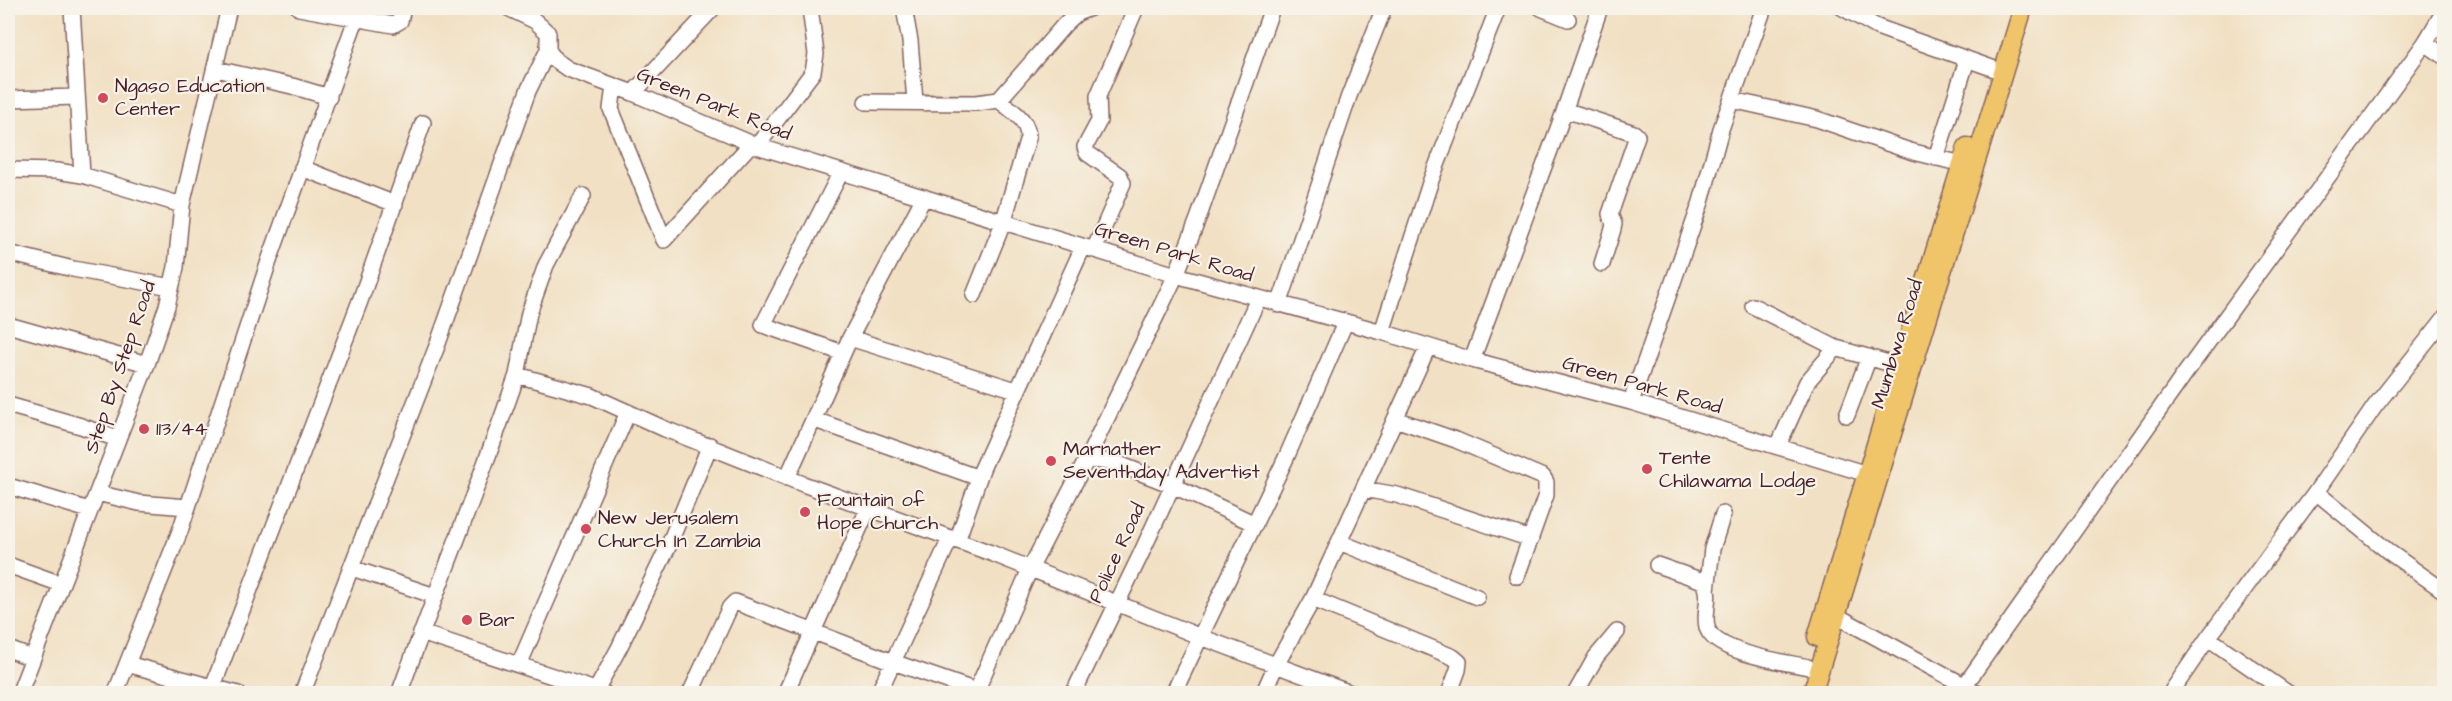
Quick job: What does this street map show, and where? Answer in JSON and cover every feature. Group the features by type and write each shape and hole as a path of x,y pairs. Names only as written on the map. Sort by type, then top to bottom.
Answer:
{"main road":[{"name":"Mumbwa Road","path":"1800,693 1808,667 1831,612 1997,70 2010,8"},
{"name":"Mumbwa Road","path":"1812,693 1867,474 1905,368 1962,164 2023,8"}],"street":[{"path":"72,8 82,175"},
{"name":"Step By Step Road","path":"20,693 147,364 171,288 180,240 182,204 230,8"},
{"path":"299,8 334,11 356,20 396,24 403,15 403,8"},
{"path":"633,93 713,8"},
{"path":"614,86 611,109 664,240 754,145 813,72 816,54 810,8"},
{"path":"903,8 910,42 915,101"},
{"path":"866,102 976,103 999,100 1065,24 1077,13 1090,8"},
{"path":"878,693 954,540 1016,390 1123,183 1120,176 1087,153 1085,147 1099,121 1098,96 1136,8"},
{"path":"690,693 730,607 735,602 979,692 1030,569 1087,459 1176,275 1272,8"},
{"path":"1279,305 1349,96 1384,8"},
{"path":"1382,332 1431,180 1498,8"},
{"path":"1541,8 1568,20"},
{"path":"1472,360 1565,110 1600,8"},
{"path":"1630,402 1701,202 1743,61 1764,8"},
{"path":"1843,8 1877,27 1997,70"},
{"name":"Green Park Road","path":"514,9 535,21 548,33 548,50 555,60 568,69 633,93 754,145 1088,249 1279,305 1382,332 1472,360 1630,402 1867,474"},
{"path":"1965,685 2191,366 2425,44 2445,11"},
{"path":"115,693 180,531 269,261 356,20"},
{"path":"2425,44 2445,56"},
{"path":"302,693 437,346 528,92 548,50"},
{"path":"1936,158 1967,60"},
{"path":"216,69 329,97"},
{"path":"8,99 77,97"},
{"path":"974,295 1003,223 1028,138 1028,127 999,100"},
{"path":"1732,100 1817,119 1887,144 1962,164"},
{"path":"1565,110 1635,133 1637,136 1610,214 1614,224 1602,264"},
{"path":"212,690 360,301 423,123"},
{"path":"302,168 394,204"},
{"path":"8,170 45,170 82,175 182,204"},
{"path":"841,172 763,325 843,353"},
{"path":"399,693 482,476 517,375 529,313 543,274 583,195"},
{"path":"788,478 850,338 924,197"},
{"path":"8,253 73,269 171,288"},
{"name":"Police Road","path":"1073,693 1258,299"},
{"path":"1753,306 1836,348 1905,368"},
{"path":"2170,693 2316,492 2375,406 2445,319"},
{"path":"1173,693 1255,524 1345,323"},
{"path":"8,325 147,364"},
{"path":"850,338 1016,390"},
{"path":"1263,693 1313,599 1428,347"},
{"path":"1778,446 1807,382 1836,348"},
{"path":"1847,415 1869,357"},
{"path":"517,375 592,396 665,429 788,478 1117,602 1201,638 1353,693"},
{"path":"8,405 81,426 117,440"},
{"path":"519,665 628,412"},
{"path":"1395,419 1456,440 1543,477 1546,483 1546,495 1518,576"},
{"path":"815,420 979,478"},
{"path":"421,633 598,692 668,547 710,445"},
{"path":"1087,459 1116,463 1172,485 1255,524"},
{"path":"8,486 89,510"},
{"path":"1363,489 1397,495 1531,539"},
{"path":"2316,492 2389,552 2445,591"},
{"path":"97,493 139,502 187,507"},
{"path":"785,693 868,509"},
{"path":"1723,514 1712,549 1707,591 1707,627 1715,640 1728,647 1808,667"},
{"path":"1339,542 1477,597"},
{"path":"8,565 61,584"},
{"path":"1657,565 1702,581 1707,591"},
{"path":"352,568 435,596"},
{"path":"1313,599 1453,657 1459,662 1449,693"},
{"path":"1831,612 1980,693"},
{"path":"1575,693 1596,657 1617,632"},
{"path":"2208,638 2289,693"},
{"path":"8,649 32,658"},
{"path":"127,664 212,690 238,693"}],"place":[{"name":"Ngaso Education Center","path":"103,98"},
{"name":"113/44","path":"144,429"},
{"name":"Marnather Seventhday Advertist","path":"1051,461"},
{"name":"Tente Chilawama Lodge","path":"1647,469"},
{"name":"Fountain of Hope Church","path":"805,512"},
{"name":"New Jerusalem Church In Zambia","path":"586,529"},
{"name":"Bar","path":"467,620"}]}
